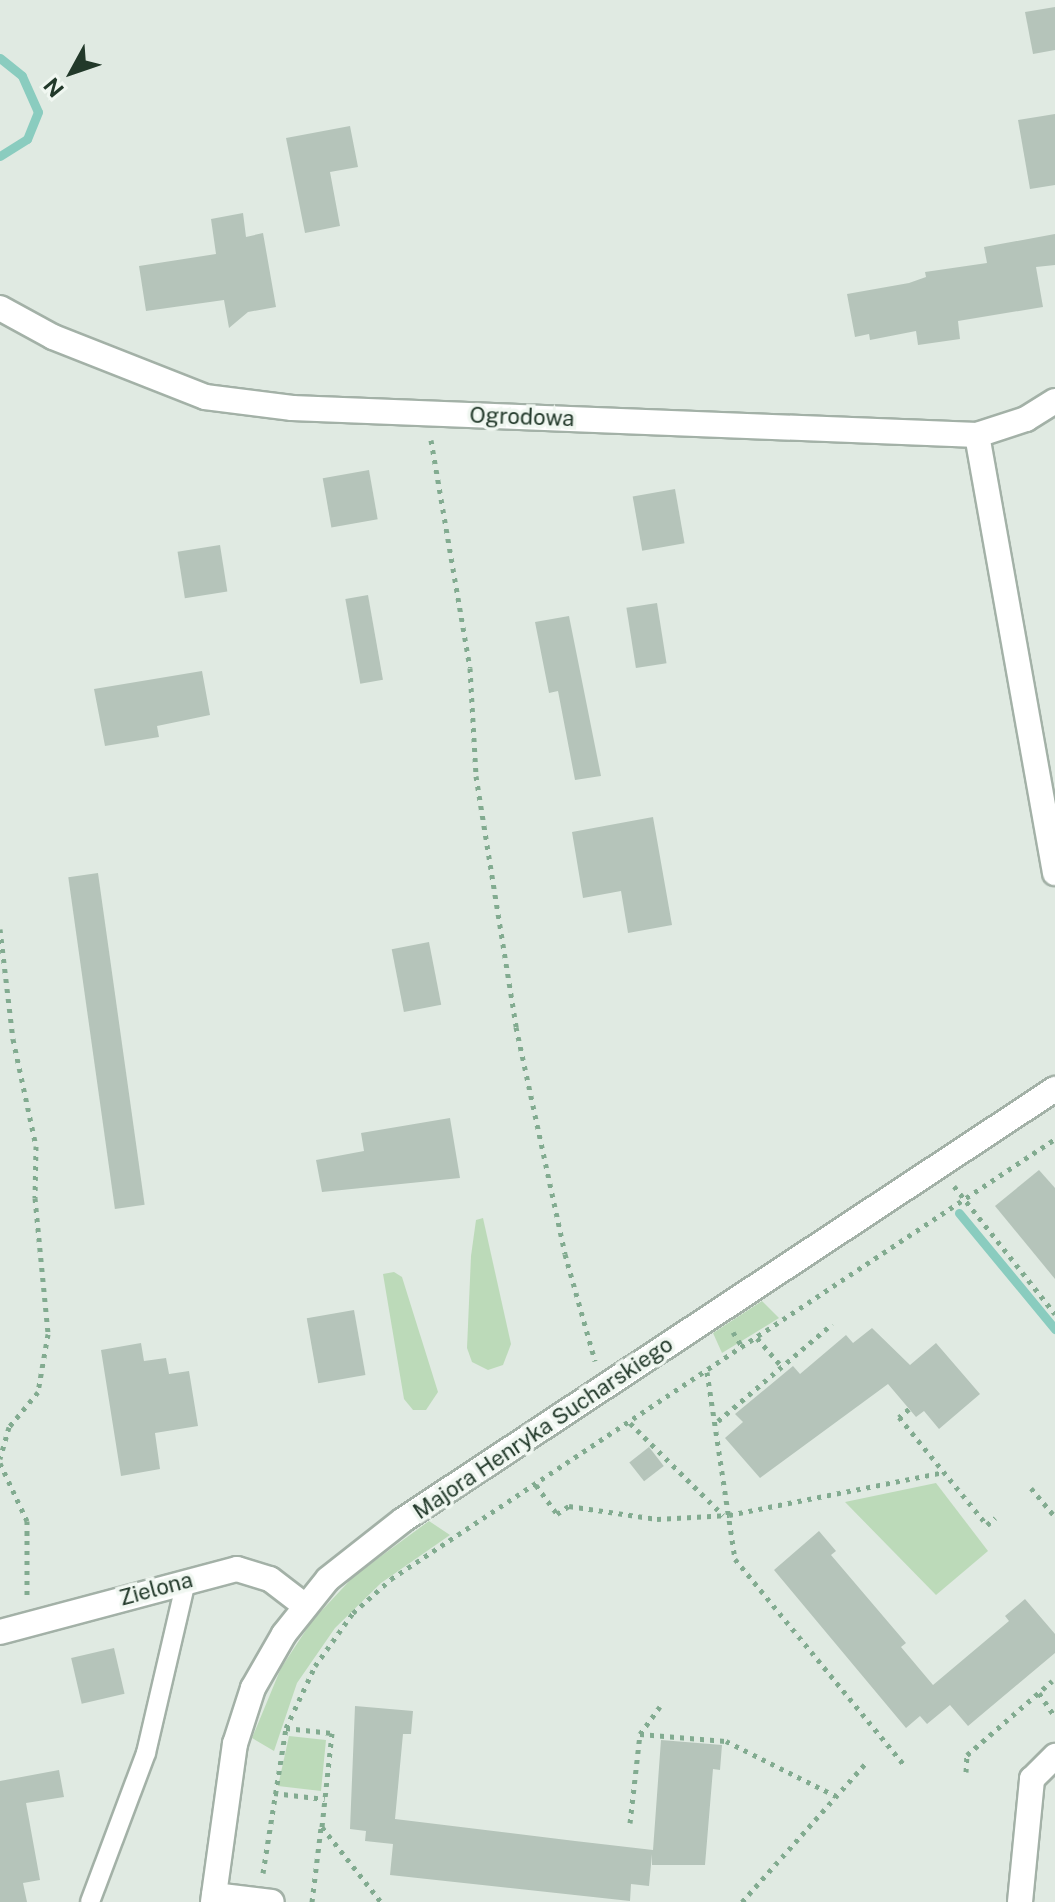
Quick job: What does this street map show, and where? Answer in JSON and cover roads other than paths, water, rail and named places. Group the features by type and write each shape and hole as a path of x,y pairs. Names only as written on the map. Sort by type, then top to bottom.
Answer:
{"street":[{"name":"Ogrodowa","path":"0,308 53,337 205,397 292,408 977,435 1026,419 1055,401"},
{"path":"977,435 1055,873"},
{"name":"Majora Henryka Sucharskiego","path":"214,1899 239,1730 253,1688 305,1606 365,1546 1055,1089"},
{"name":"Zielona","path":"0,1632 186,1581 247,1570 270,1579 305,1606"},
{"path":"1020,1902 1032,1779 1055,1756"},
{"path":"214,1899 266,1901"}],"lane":[{"path":"90,1902 146,1753 186,1581"}],"waterway":[{"path":"0,58 22,76 38,112 27,139 0,156"},
{"path":"959,1213 1055,1329"}]}
